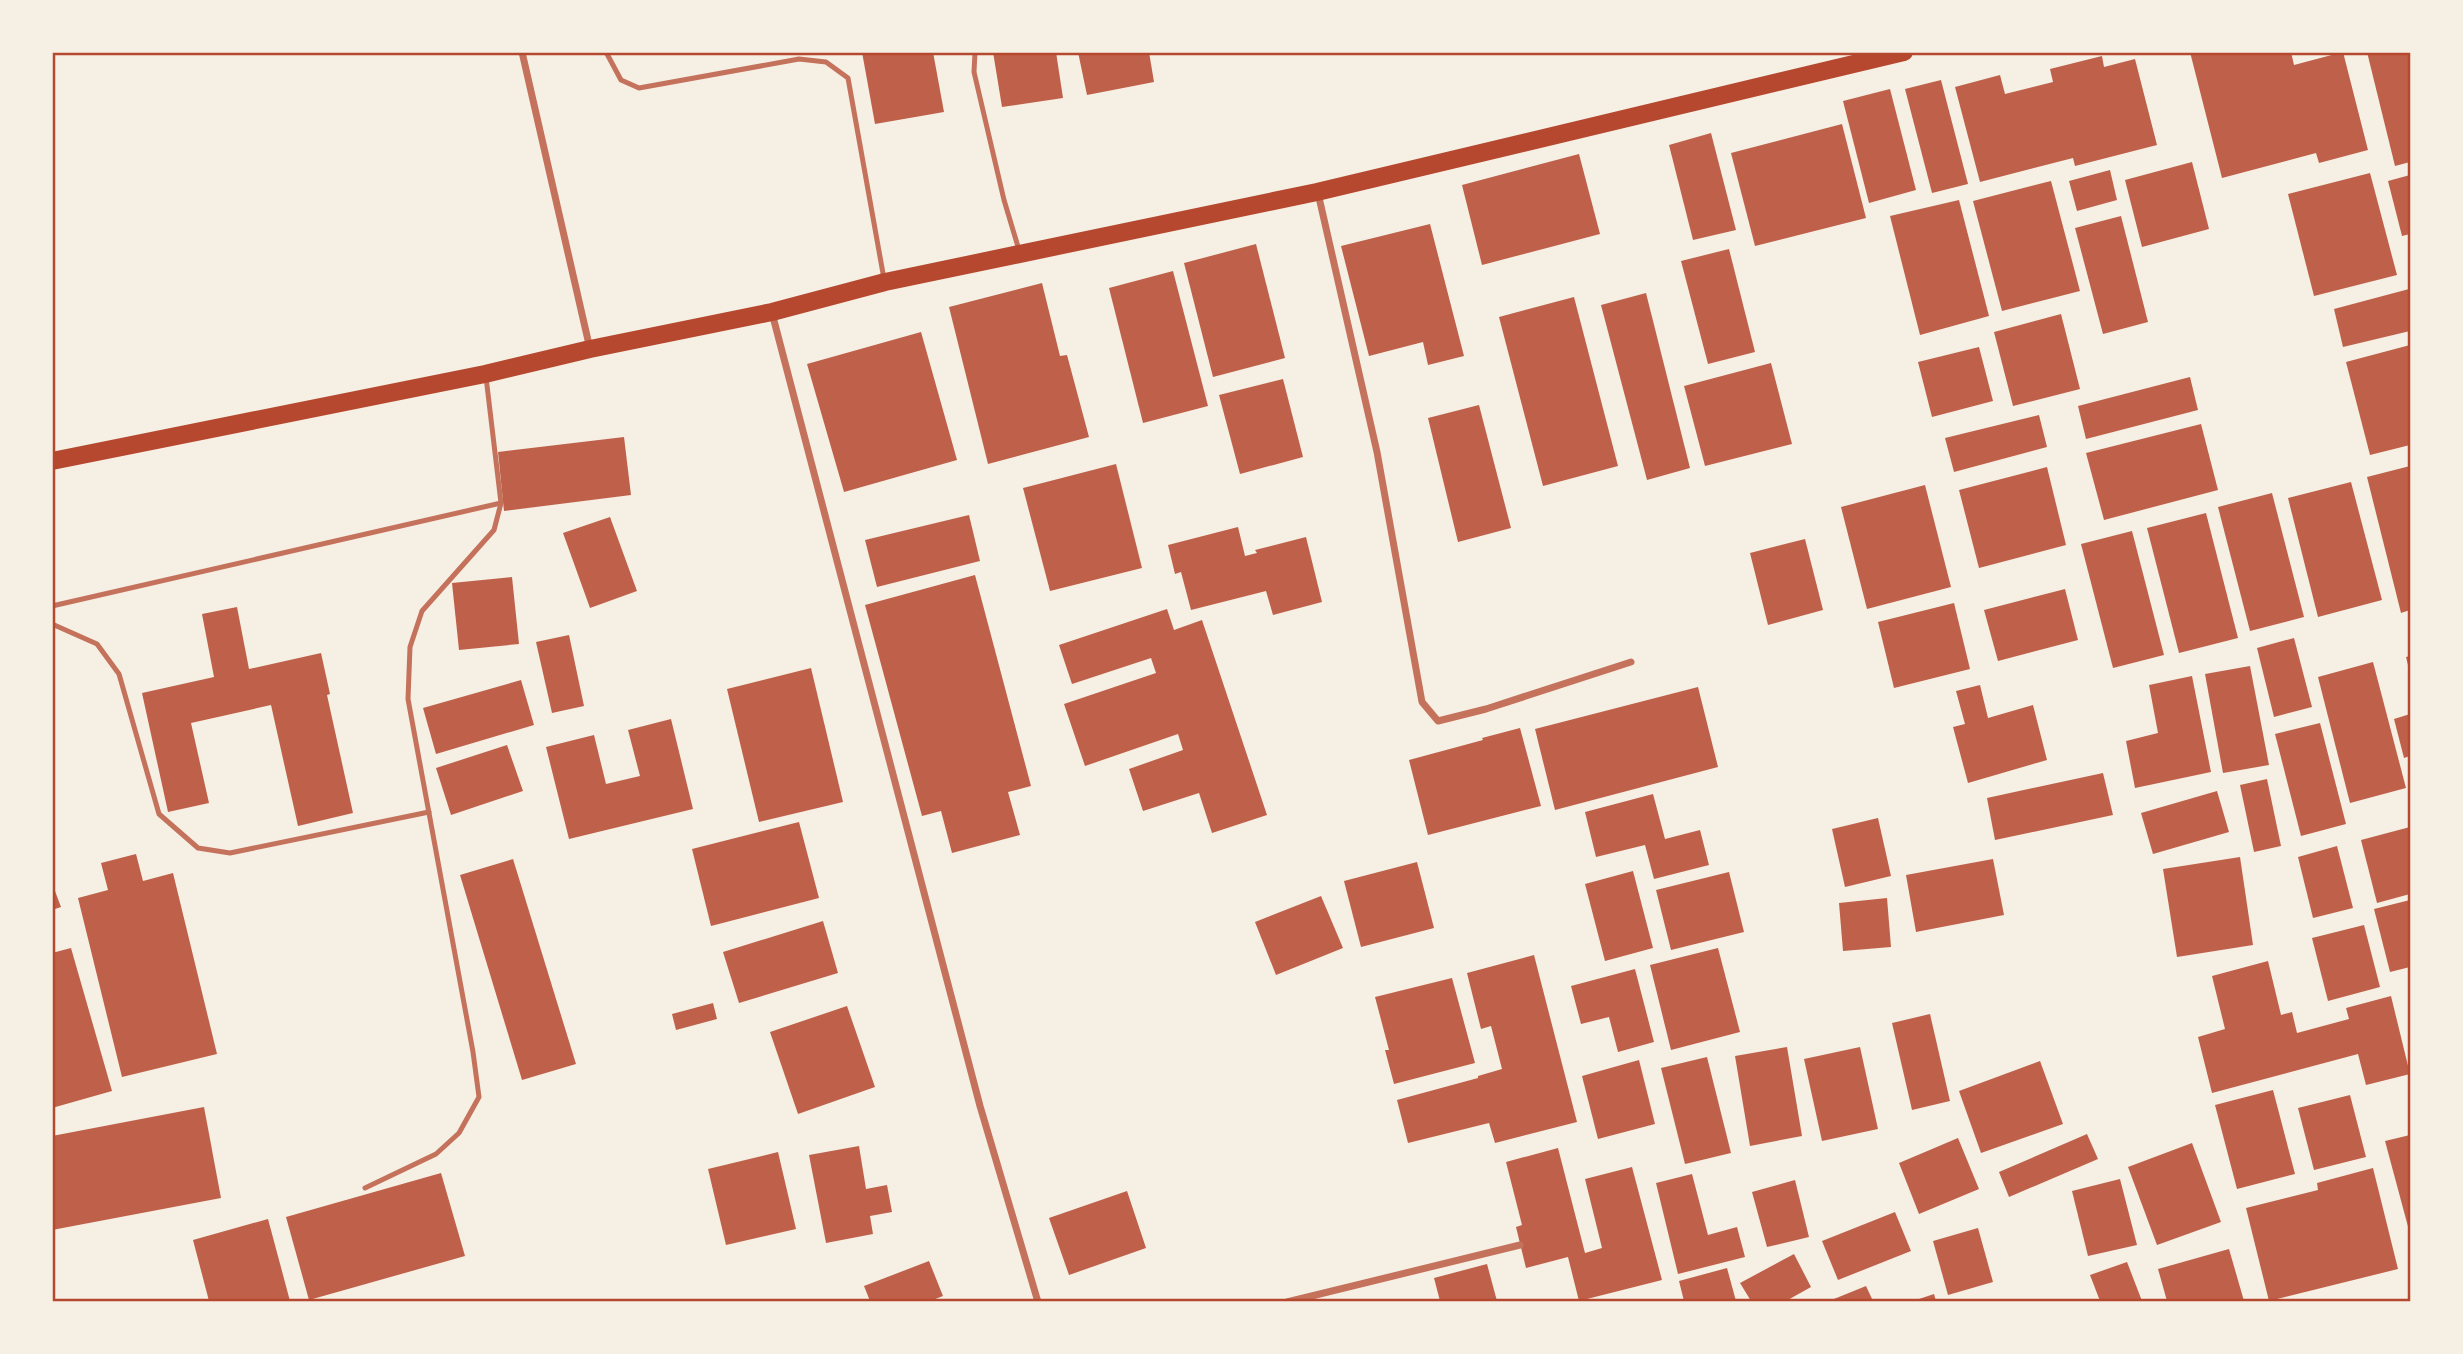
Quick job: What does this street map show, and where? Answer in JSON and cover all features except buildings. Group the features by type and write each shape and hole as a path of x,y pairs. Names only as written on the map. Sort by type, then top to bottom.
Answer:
{"main road":[{"path":"52,461 485,374 590,349 772,312 885,282 1317,192 1903,52"}],"street":[{"path":"522,52 590,349"},
{"path":"1317,192 1377,452 1422,702 1438,721 1486,709 1631,662"},
{"path":"772,312 977,1092 1038,1301"},
{"path":"1287,1301 1520,1245"}],"lane":[{"path":"606,52 621,80 639,88 799,59 826,62 848,79 885,282"},
{"path":"975,52 974,72 1004,200 1020,254"},
{"path":"365,1188 436,1154 459,1133 479,1097 408,699 410,647 422,611 494,530 501,503 485,374"},
{"path":"52,606 501,503"},
{"path":"52,624 97,644 119,674 159,814 198,848 230,853 429,812"}]}
